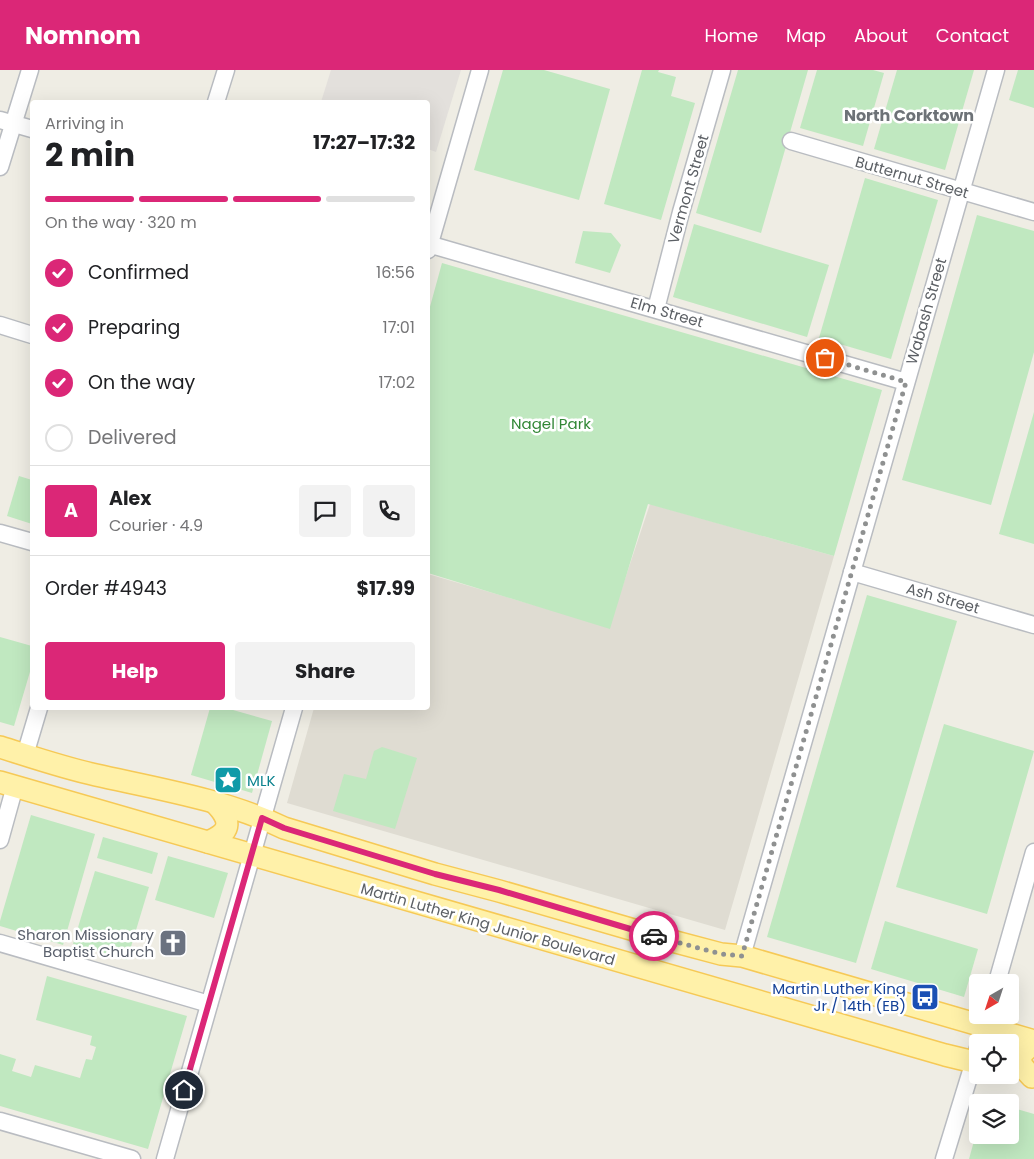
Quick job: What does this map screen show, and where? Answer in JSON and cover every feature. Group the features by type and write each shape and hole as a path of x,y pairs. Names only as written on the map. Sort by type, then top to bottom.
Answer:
{"main road":[{"name":"Martin Luther King Junior Boulevard","path":"0,747 93,774 216,804 262,818 284,828 393,862 499,890 607,923 721,954 742,956 969,1039"},
{"name":"Martin Luther King Junior Boulevard","path":"8,784 662,973 969,1041"},
{"path":"208,842 222,836 227,827 226,817 216,804"},
{"path":"596,954 613,949 619,941 618,932 607,923"},
{"path":"662,973 654,953 659,946 672,941"},
{"name":"Martin Luther King Junior Boulevard","path":"1019,1043 1034,1043"},
{"path":"1033,1078 1021,1066 1020,1058 1024,1050 1034,1043"},
{"path":"1019,1074 1033,1078"}],"street":[{"path":"0,167 7,122 30,70"},
{"path":"217,100 226,70"},
{"path":"430,239 480,70"},
{"name":"Vermont Street","path":"656,309 681,212 722,70"},
{"name":"Wabash Street","path":"742,956 996,70"},
{"path":"7,122 30,128"},
{"name":"Butternut Street","path":"791,141 1034,212"},
{"name":"Elm Street","path":"430,247 656,309 906,382"},
{"path":"0,325 30,334"},
{"path":"0,533 30,541"},
{"name":"Ash Street","path":"852,572 1034,624"},
{"path":"25,755 38,710"},
{"path":"165,1159 293,710"},
{"path":"0,840 8,784"},
{"path":"999,974 1034,852"},
{"path":"0,943 209,1004"},
{"path":"944,1159 969,1078"},
{"path":"0,1121 132,1159"}],"shaded area":[{"path":"331,70 461,70 436,152 430,150 430,100 322,100"},
{"path":"650,504 834,556 725,930 287,803 313,710 430,710 430,575 609,627"}],"green space":[{"path":"503,70 544,70 610,89 579,200 474,170"},
{"path":"642,70 659,70 658,72 676,77 671,96 695,103 661,220 604,204"},
{"path":"738,70 808,70 761,233 696,213"},
{"path":"817,70 873,70 884,73 863,146 800,128"},
{"path":"897,70 974,70 945,170 874,149"},
{"path":"1018,70 1034,70 1034,108 1009,100"},
{"path":"865,178 938,200 891,359 819,338"},
{"path":"977,215 1034,231 1034,352 991,505 902,480"},
{"path":"694,224 829,265 807,337 673,297"},
{"path":"583,231 611,233 621,245 610,273 575,263"},
{"name":"Nagel Park","path":"442,263 882,390 834,556 648,504 610,629 430,574 430,307"},
{"path":"1034,412 1034,544 999,534"},
{"path":"19,476 30,479 30,523 7,516"},
{"path":"867,595 957,621 856,963 767,937"},
{"path":"0,637 30,645 30,672 14,726 0,722"},
{"path":"209,710 233,710 272,721 252,793 191,775"},
{"path":"944,724 1034,751 987,914 896,887"},
{"path":"382,747 417,758 395,829 333,811 344,774 366,779 374,751"},
{"path":"31,815 95,834 63,945 0,926"},
{"path":"103,837 158,853 152,874 97,858"},
{"path":"168,856 228,873 214,918 155,900"},
{"path":"95,871 149,887 127,960 73,944"},
{"path":"885,921 978,949 971,974 969,974 964,997 871,969"},
{"path":"47,976 187,1016 148,1149 0,1106 0,1054 16,1059 12,1071 31,1077 35,1065 80,1078 86,1059 92,1060 96,1047 90,1045 92,1036 36,1020"},
{"path":"1019,1110 1034,1114 1034,1159 969,1159 973,1144 1019,1144"}],"way so far":[{"path":"654,936 721,954 742,956 906,382 825,358"}],"place":[{"name":"MLK","path":"228,780"},
{"name":"Sharon Missionary Baptist Church","path":"173,943"},
{"name":"Martin Luther King Jr / 14th (EB)","path":"925,997"}],"district":[{"name":"North Corktown","path":"909,115"}],"route":[{"path":"184,1090 262,818 284,828 435,874 499,890 654,936"}]}
